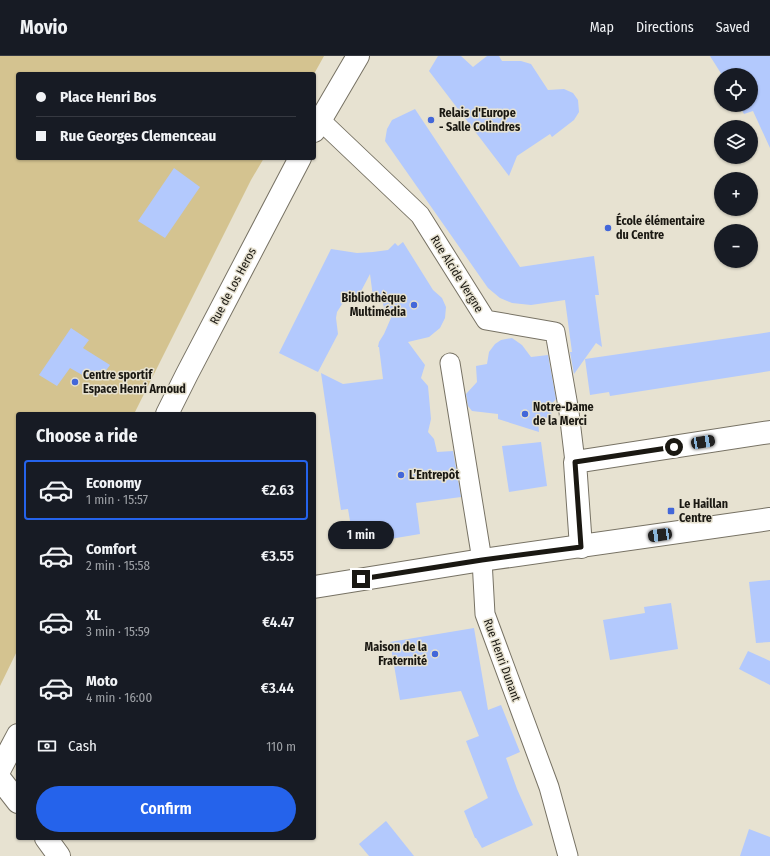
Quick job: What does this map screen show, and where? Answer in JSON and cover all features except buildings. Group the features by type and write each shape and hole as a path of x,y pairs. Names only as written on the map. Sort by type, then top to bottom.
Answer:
{"street":[{"path":"317,126 358,56"},
{"name":"Rue Alcide Vergne","path":"317,126 420,215 486,320 555,332 569,412 575,462"},
{"name":"Rue de Los Heros","path":"168,412 299,160"},
{"name":"Rue Henri Dunant","path":"450,363 482,560 485,614 550,787 568,856"},
{"path":"581,547 575,462 770,432"},
{"path":"316,587 482,560 770,519"},
{"path":"0,769 16,739"},
{"path":"0,779 16,799"},
{"path":"47,840 59,856"}],"shaded area":[{"name":"Centre sportif Espace Henri Arnoud","path":"0,56 324,56 315,72 16,72 16,160 263,160 251,180 135,412 16,412 16,653 0,686"}],"place":[{"name":"Relais d'Europe - Salle Colindres","path":"431,120"},
{"name":"École élémentaire du Centre","path":"608,228"},
{"name":"Bibliothèque Multimédia","path":"414,305"},
{"name":"Centre sportif Espace Henri Arnoud","path":"75,382"},
{"name":"Notre-Dame de la Merci","path":"525,414"},
{"name":"L’Entrepôt","path":"401,475"},
{"name":"Le Haillan Centre","path":"671,511"},
{"name":"Maison de la Fraternité","path":"435,654"}],"route":[{"path":"361,579 482,560 581,547 575,462 674,447"}]}
